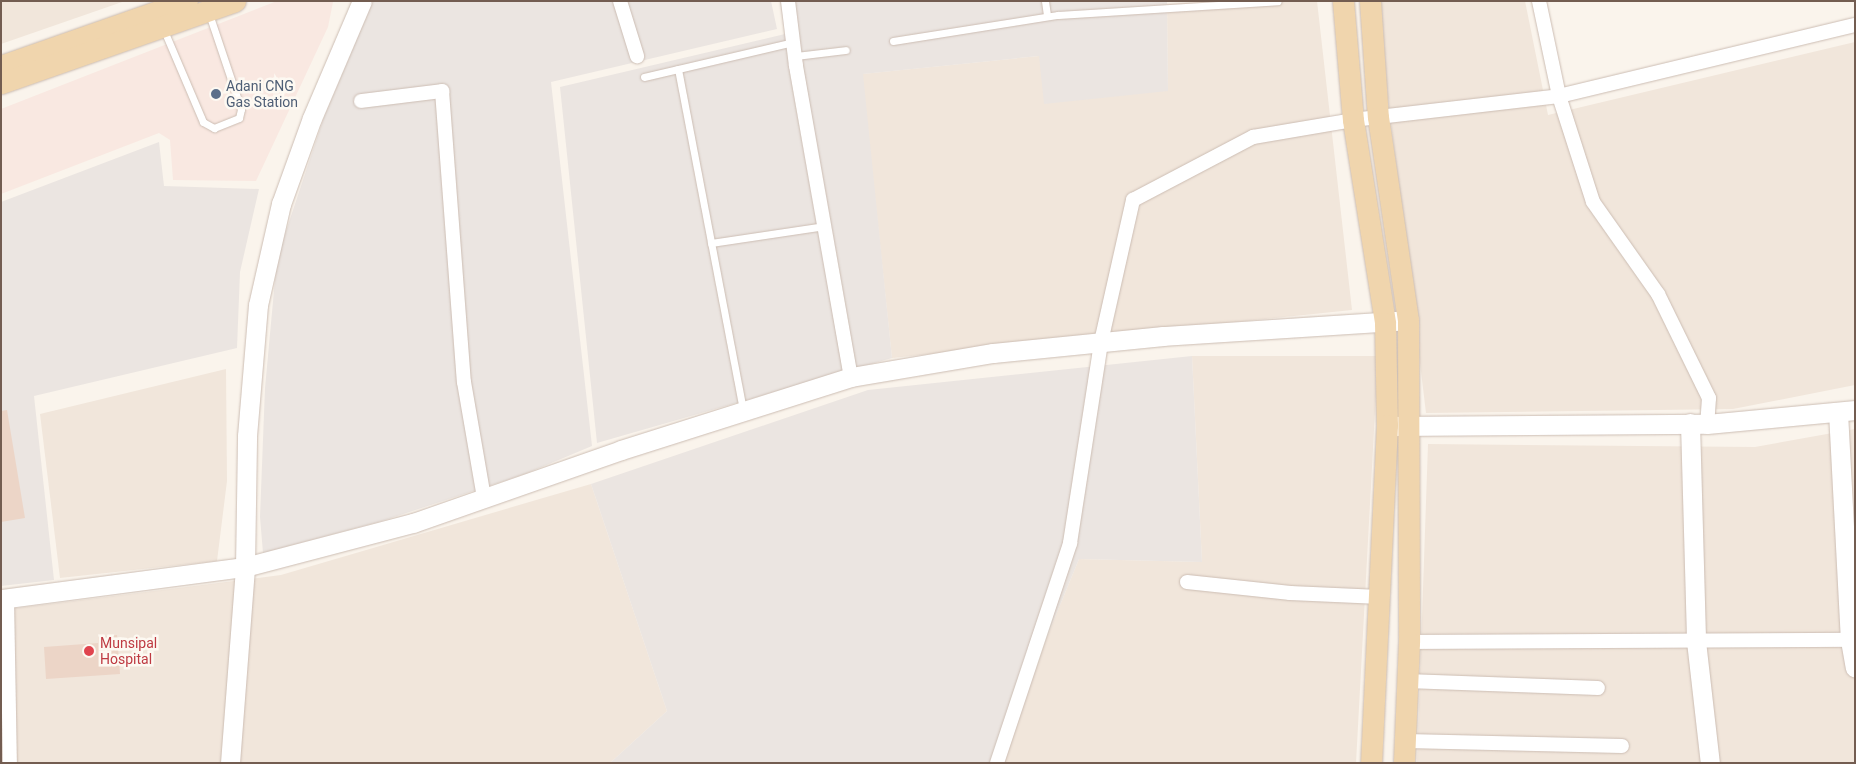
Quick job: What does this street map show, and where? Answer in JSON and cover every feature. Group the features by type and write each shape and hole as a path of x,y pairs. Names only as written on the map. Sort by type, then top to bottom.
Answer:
{"main road":[{"path":"1,66 187,1"},
{"path":"1,83 235,1"},
{"path":"1343,1 1353,120 1385,323 1397,426 1409,642 1404,763"},
{"path":"1370,1 1378,117 1408,320 1380,598 1371,763"}],"street":[{"path":"230,763 245,567 247,436 258,305 281,204 312,118 362,1"},
{"path":"620,1 637,56"},
{"path":"788,1 795,56 851,377"},
{"path":"1539,1 1559,96 1592,202 1658,294 1709,398 1699,423 1696,641 1710,763"},
{"path":"997,763 1070,544 1101,342 1133,200 1253,137 1353,120 1559,96 1855,25"},
{"path":"361,101 442,91 464,382 484,498"},
{"path":"10,763 4,599 245,567 413,523 744,411 851,377 993,353 1101,342 1408,320"},
{"path":"1397,426 1699,423 1846,411 1852,640 1855,668"},
{"path":"1187,582 1290,593 1380,598"},
{"path":"1409,642 1852,640"},
{"path":"1407,681 1598,688"},
{"path":"1406,741 1622,746"}],"lane":[{"path":"1044,1 1047,16"},
{"path":"893,41 1047,16 1168,5 1278,1"},
{"path":"163,27 203,122 214,128 239,118 241,110 208,11"},
{"path":"644,78 793,42"},
{"path":"795,56 846,50"},
{"path":"678,69 744,411"},
{"path":"711,243 825,226"}],"shaded area":[{"path":"1,1 125,1 1,44"},
{"path":"277,1 333,2 328,27 256,181 173,180 170,140 159,133 1,194 1,109"},
{"path":"373,1 771,1 777,29 551,82 592,446 525,474 382,521 263,553 260,517 265,388 277,258 324,117"},
{"path":"780,1 1167,1 1168,91 1044,104 1039,56 863,74 892,358 597,443 560,87 785,34"},
{"path":"1215,1 1317,1 1352,310 892,358 862,74 1039,56 1168,91 1167,4"},
{"path":"1381,1 1525,1 1548,115 1855,42 1855,385 1733,409 1426,413 1385,72"},
{"path":"159,142 164,186 259,189 240,272 237,348 34,396 54,580 1,586 1,202"},
{"path":"1192,356 1378,356 1356,763 995,763 1079,559 1202,562"},
{"path":"1192,356 1202,562 1079,559 995,763 610,763 667,711 591,484 868,390"},
{"path":"226,369 227,481 217,561 60,578 40,414"},
{"path":"1855,429 1855,763 1417,763 1428,444 1755,447"},
{"path":"591,484 667,711 610,763 1,763 1,610 281,575"}],"building":[{"path":"7,410 25,518 1,522 1,411"},
{"path":"117,635 120,674 46,679 44,647 98,643 98,637"}],"place":[{"name":"Adani CNG Gas Station","path":"216,94"},
{"name":"Munsipal Hospital","path":"89,651"}]}
